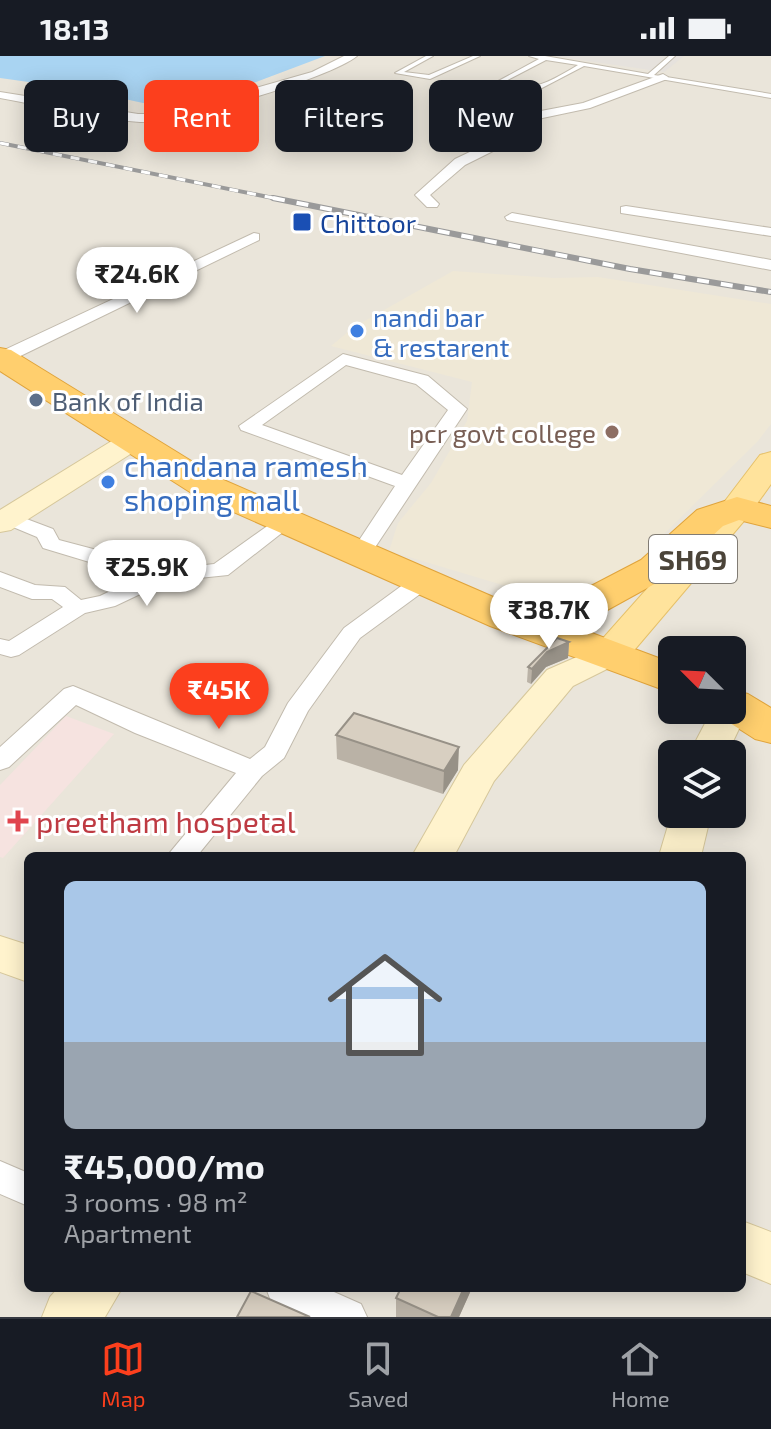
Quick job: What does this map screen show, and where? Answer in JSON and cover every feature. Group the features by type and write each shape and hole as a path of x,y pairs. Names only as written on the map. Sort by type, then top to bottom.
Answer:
{"highway":[{"path":"1,357 206,486 505,617 611,653 658,673"},
{"path":"505,617 577,610 655,568 710,518 754,513"},
{"path":"746,714 771,728"}],"main road":[{"name":"SH69","path":"611,653 754,513 769,468"}],"street":[{"path":"0,89 151,111 171,109 272,83 341,56"},
{"path":"0,95 138,118 165,118 316,74 352,56"},
{"path":"432,204 422,195 460,162 497,144 529,117 586,106 657,76"},
{"path":"626,210 771,232"},
{"path":"512,217 771,265"},
{"path":"1,357 254,237"},
{"path":"361,554 458,409 422,380 343,359 248,426 406,483"},
{"path":"4,521 133,440"},
{"path":"4,521 46,533 50,544 104,559 145,583"},
{"path":"0,646 11,650 77,608 107,601 145,583 196,570 220,570 287,521"},
{"path":"0,579 32,592 57,592 77,608"},
{"path":"184,852 253,770 275,752 297,709 352,633 423,581"},
{"path":"435,852 478,774 560,678 611,653"},
{"path":"0,761 73,694 144,727 253,770"},
{"path":"681,852 687,828"},
{"path":"0,953 24,962"},
{"path":"0,1177 24,1188"},
{"path":"746,1248 771,1258"},
{"path":"70,1317 91,1292"},
{"path":"293,1292 348,1317"}],"lane":[{"path":"430,56 398,73 430,77 477,56"},
{"path":"532,56 771,96"},
{"path":"654,56 672,57"},
{"path":"657,76 672,57"},
{"path":"545,58 493,86 518,92 539,90 582,65"}],"shaded area":[{"path":"0,56 771,56 771,1317 0,1317"},
{"path":"553,56 684,56 664,72"},
{"name":"pcr govt college","path":"453,271 554,278 598,277 771,304 771,424 758,441 663,535 629,582 556,601 389,551 398,523 431,483 467,421 472,382 331,346 354,327"},
{"name":"preetham hospetal","path":"66,716 114,734 3,858 0,857 0,785"}],"water":[{"path":"0,56 325,56 259,81 144,80 144,103 128,100 128,80 24,81 0,78"}],"building":[{"path":"557,638 569,642 547,652 532,669 528,667"},
{"path":"354,713 459,747 444,771 336,735"},
{"path":"253,1292 310,1317 237,1317"},
{"path":"399,1292 462,1292 451,1317 438,1317 396,1298"}],"railway":[{"path":"0,143 279,199"},
{"path":"273,198 279,199"},
{"path":"279,199 630,269 771,292"},
{"path":"279,199 283,200"}],"place":[{"name":"Chittoor","path":"302,222"},
{"name":"nandi bar & restarent","path":"357,331"},
{"name":"Bank of India","path":"36,400"},
{"name":"pcr govt college","path":"612,432"},
{"name":"chandana ramesh shoping mall","path":"108,482"},
{"name":"preetham hospetal","path":"18,821"}]}
